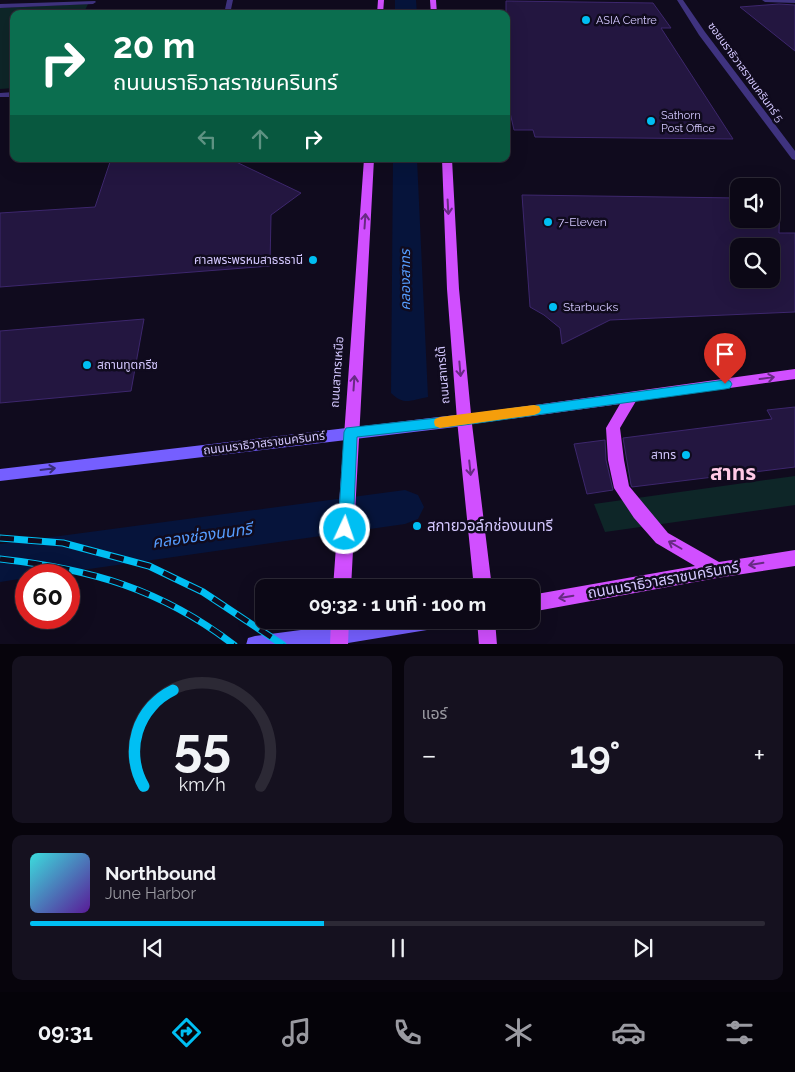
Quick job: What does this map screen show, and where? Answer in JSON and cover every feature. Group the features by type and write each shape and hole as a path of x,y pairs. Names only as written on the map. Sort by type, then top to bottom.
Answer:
{"main road":[{"name":"ถนนสาทรเหนือ","path":"343,579 369,162"},
{"name":"ถนนสาทรใต้","path":"447,162 453,289 464,420 482,579"},
{"name":"ถนนนราธิวาสราชนครินทร์","path":"0,475 464,420 795,374"},
{"path":"632,396 613,428 616,460 622,488 640,513 662,538 717,570"},
{"name":"ถนนนราธิวาสราชนครินทร์","path":"540,602 717,570 795,558"},
{"path":"255,644 368,629"},
{"path":"487,629 488,644"}],"street":[{"name":"ซอยนราธิวาสราชนครินทร์ 5","path":"680,0 702,33 795,156"},
{"path":"765,0 795,1"},
{"path":"0,6 93,3"}],"green space":[{"path":"88,4 85,10 10,10 10,88 0,89 0,8"},
{"path":"795,476 795,505 605,532 594,504"}],"water":[{"path":"395,0 416,0 417,10 395,10"},
{"name":"คลองสาทร","path":"393,162 417,162 428,397 404,401 391,393"}],"building":[{"path":"506,1 653,3 671,28 661,28 733,139 535,137 533,130 514,130 510,112 510,10 506,10"},
{"path":"779,4 795,5 795,51 740,7"},
{"path":"110,162 236,162 301,193 271,215 270,266 0,287 0,213 95,207"},
{"path":"522,195 730,198 730,228 779,228 779,233 795,233 795,312 610,320 562,344 560,328 530,307"},
{"path":"144,319 131,391 0,403 0,331"},
{"name":"สาทร","path":"795,407 795,467 632,487 631,485 623,438 772,419 767,410"},
{"path":"605,440 606,460 613,490 587,494 574,444"}],"waterway":[{"name":"คลองช่องนนทรี","path":"0,563 405,507"}],"railway":[{"path":"0,538 63,543 149,566 203,592 281,644"},
{"path":"0,559 65,569 124,585 179,609 233,644"}],"slow traffic":[{"path":"440,422 534,410"}],"place":[{"name":"ASIA Centre","path":"586,20"},
{"name":"Sathorn Post Office","path":"651,121"},
{"name":"7-Eleven","path":"548,222"},
{"name":"ศาลพระพรหมสาธรธานี","path":"313,260"},
{"name":"Starbucks","path":"553,307"},
{"name":"สถานทูตกรีซ","path":"87,365"},
{"name":"สาทร","path":"686,455"},
{"name":"สกายวอล์กช่องนนทรี","path":"417,526"}],"district":[{"name":"สาทร","path":"733,473"}],"route":[{"path":"345,529 351,432 464,420 725,384"}]}
